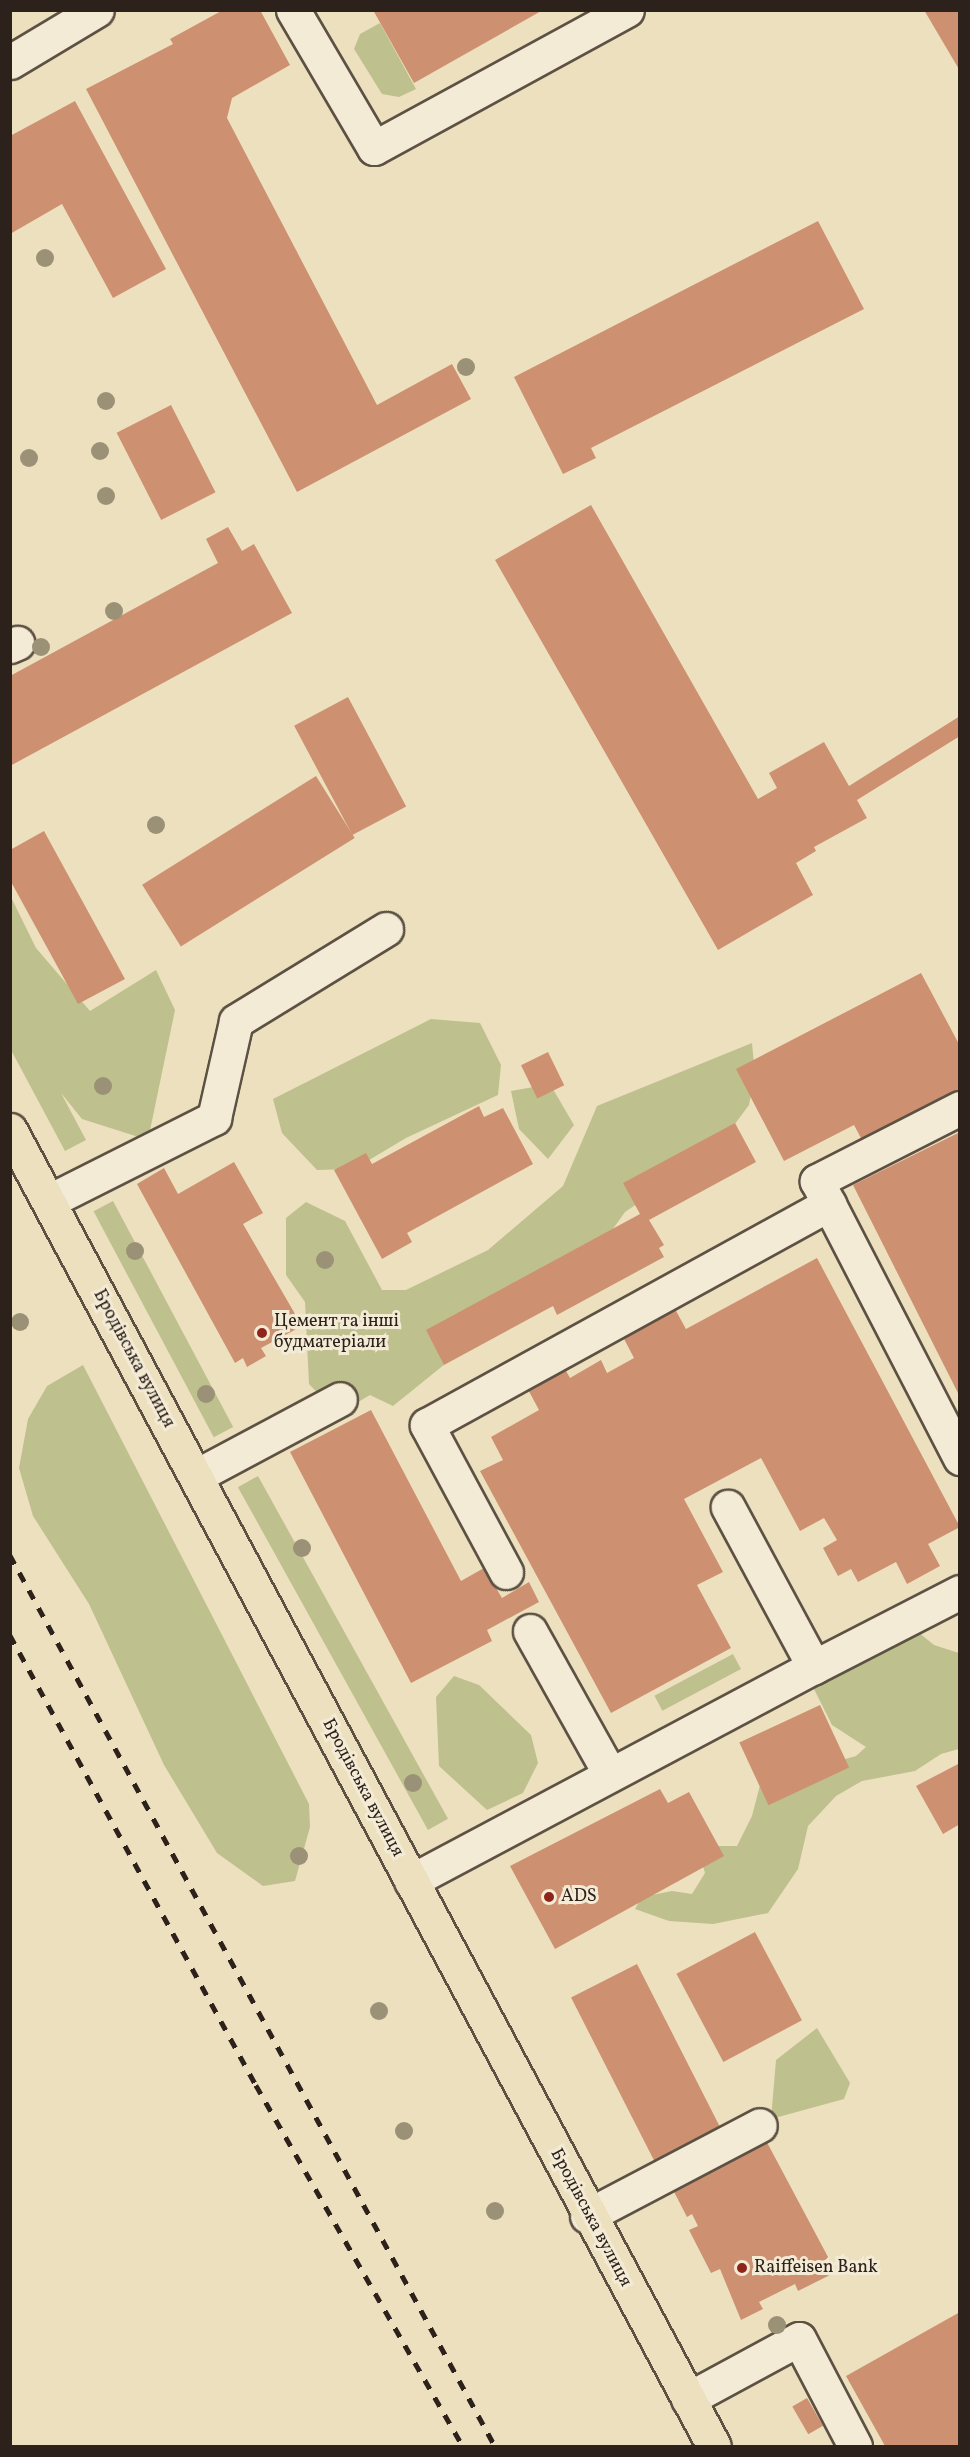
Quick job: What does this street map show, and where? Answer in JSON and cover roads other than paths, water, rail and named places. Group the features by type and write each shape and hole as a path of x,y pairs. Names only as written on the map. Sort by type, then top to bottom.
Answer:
{"main road":[{"name":"Бродівська вулиця","path":"13,1141 49,1201 588,2216 714,2446"}],"street":[{"path":"10,62 97,10"},
{"path":"293,10 374,148 627,10"},
{"path":"49,1201 214,1118 236,1021 386,929"},
{"path":"960,1107 817,1181 960,1458"},
{"path":"506,1572 427,1425 829,1204"},
{"path":"196,1476 340,1399"},
{"path":"728,1508 814,1667"},
{"path":"411,1881 610,1774 960,1592"},
{"path":"530,1631 610,1774"},
{"path":"588,2216 760,2125"},
{"path":"688,2399 799,2339 855,2446"}],"railway":[{"path":"10,1555 495,2446"},
{"path":"10,1635 256,2085 463,2446"}],"place":[{"name":"Цемент та інші будматеріали","path":"262,1333"},
{"name":"ADS","path":"549,1897"},
{"name":"Raiffeisen Bank","path":"742,2268"}]}
